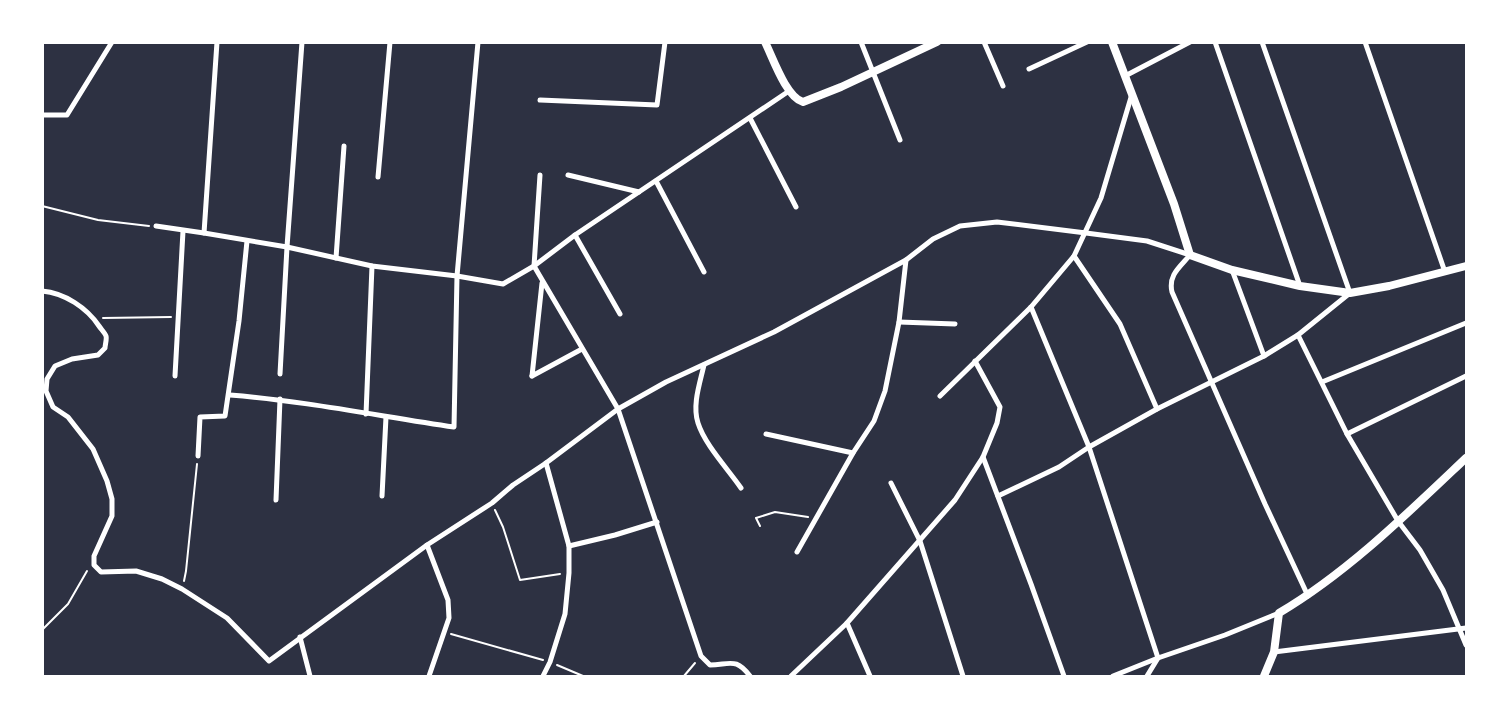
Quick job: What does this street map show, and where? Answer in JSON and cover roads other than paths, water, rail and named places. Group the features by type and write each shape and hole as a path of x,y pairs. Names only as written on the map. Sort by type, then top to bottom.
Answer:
{"street":[{"path":"42,115 67,115 112,42"},
{"path":"204,233 217,42"},
{"path":"280,374 286,247 302,42"},
{"path":"378,176 390,42"},
{"path":"230,395 280,399 454,427 457,276 478,42"},
{"path":"540,100 657,105 665,42"},
{"path":"765,42 788,91 796,100 802,102 841,87 937,42"},
{"path":"861,42 900,140"},
{"path":"984,42 1003,86"},
{"path":"1029,69 1086,42"},
{"path":"1112,42 1174,204 1190,255"},
{"path":"1125,76 1190,42"},
{"path":"1214,42 1300,286"},
{"path":"1262,42 1350,293"},
{"path":"1365,42 1445,272"},
{"path":"156,226 286,247 372,266 457,276 503,284 534,266 575,235 788,91"},
{"path":"940,396 1031,307 1074,256 1101,198 1132,93"},
{"path":"750,118 796,207"},
{"path":"336,258 344,146"},
{"path":"540,175 534,266 618,409 701,656 710,665 735,663 741,665 750,676"},
{"path":"568,175 639,192"},
{"path":"656,181 704,272"},
{"path":"42,291 63,296 80,306 93,318 106,337 105,348 98,355 72,359 55,366 48,379 46,391 53,407 68,417 93,449 107,481 112,499 112,516 94,556 94,564 101,572 136,571 162,579 182,589 227,618 269,661 427,545 492,503 513,485 546,463 618,409 666,382 774,332 906,260 933,239 960,226 997,222 1147,241 1232,270 1300,286 1350,293 1389,286 1466,266"},
{"path":"176,376 183,231"},
{"path":"575,235 620,314"},
{"path":"198,456 200,418 226,416 247,241"},
{"path":"1190,255 1172,278 1170,284 1172,292 1213,381 1265,504 1308,596"},
{"path":"1074,256 1120,324 1157,409"},
{"path":"797,552 852,453 874,422 885,391 899,322 906,260"},
{"path":"366,414 372,266"},
{"path":"1232,270 1264,356"},
{"path":"543,281 532,376 582,349"},
{"path":"998,496 1059,467 1089,447 1157,409 1264,356 1298,335 1350,293"},
{"path":"1031,307 1089,447 1158,658 1147,676"},
{"path":"899,322 954,324"},
{"path":"1322,382 1466,323"},
{"path":"1298,335 1347,434 1398,521 1420,550 1443,590 1466,645"},
{"path":"791,676 847,623 956,500 983,457 997,423 1000,406 975,361"},
{"path":"704,365 696,402 697,422 705,438 741,488"},
{"path":"1347,434 1466,376"},
{"path":"276,500 280,399"},
{"path":"382,496 386,417"},
{"path":"766,434 852,453"},
{"path":"983,457 1064,676"},
{"path":"1113,676 1279,613 1308,596 1398,521 1466,458"},
{"path":"543,676 550,662 566,614 569,573 569,546 546,463"},
{"path":"891,483 920,541 963,676"},
{"path":"569,546 657,522"},
{"path":"427,545 448,600 449,618 429,676"},
{"path":"1264,676 1274,652 1279,613"},
{"path":"847,623 870,676"},
{"path":"1274,652 1466,628"},
{"path":"300,637 310,676"}]}
